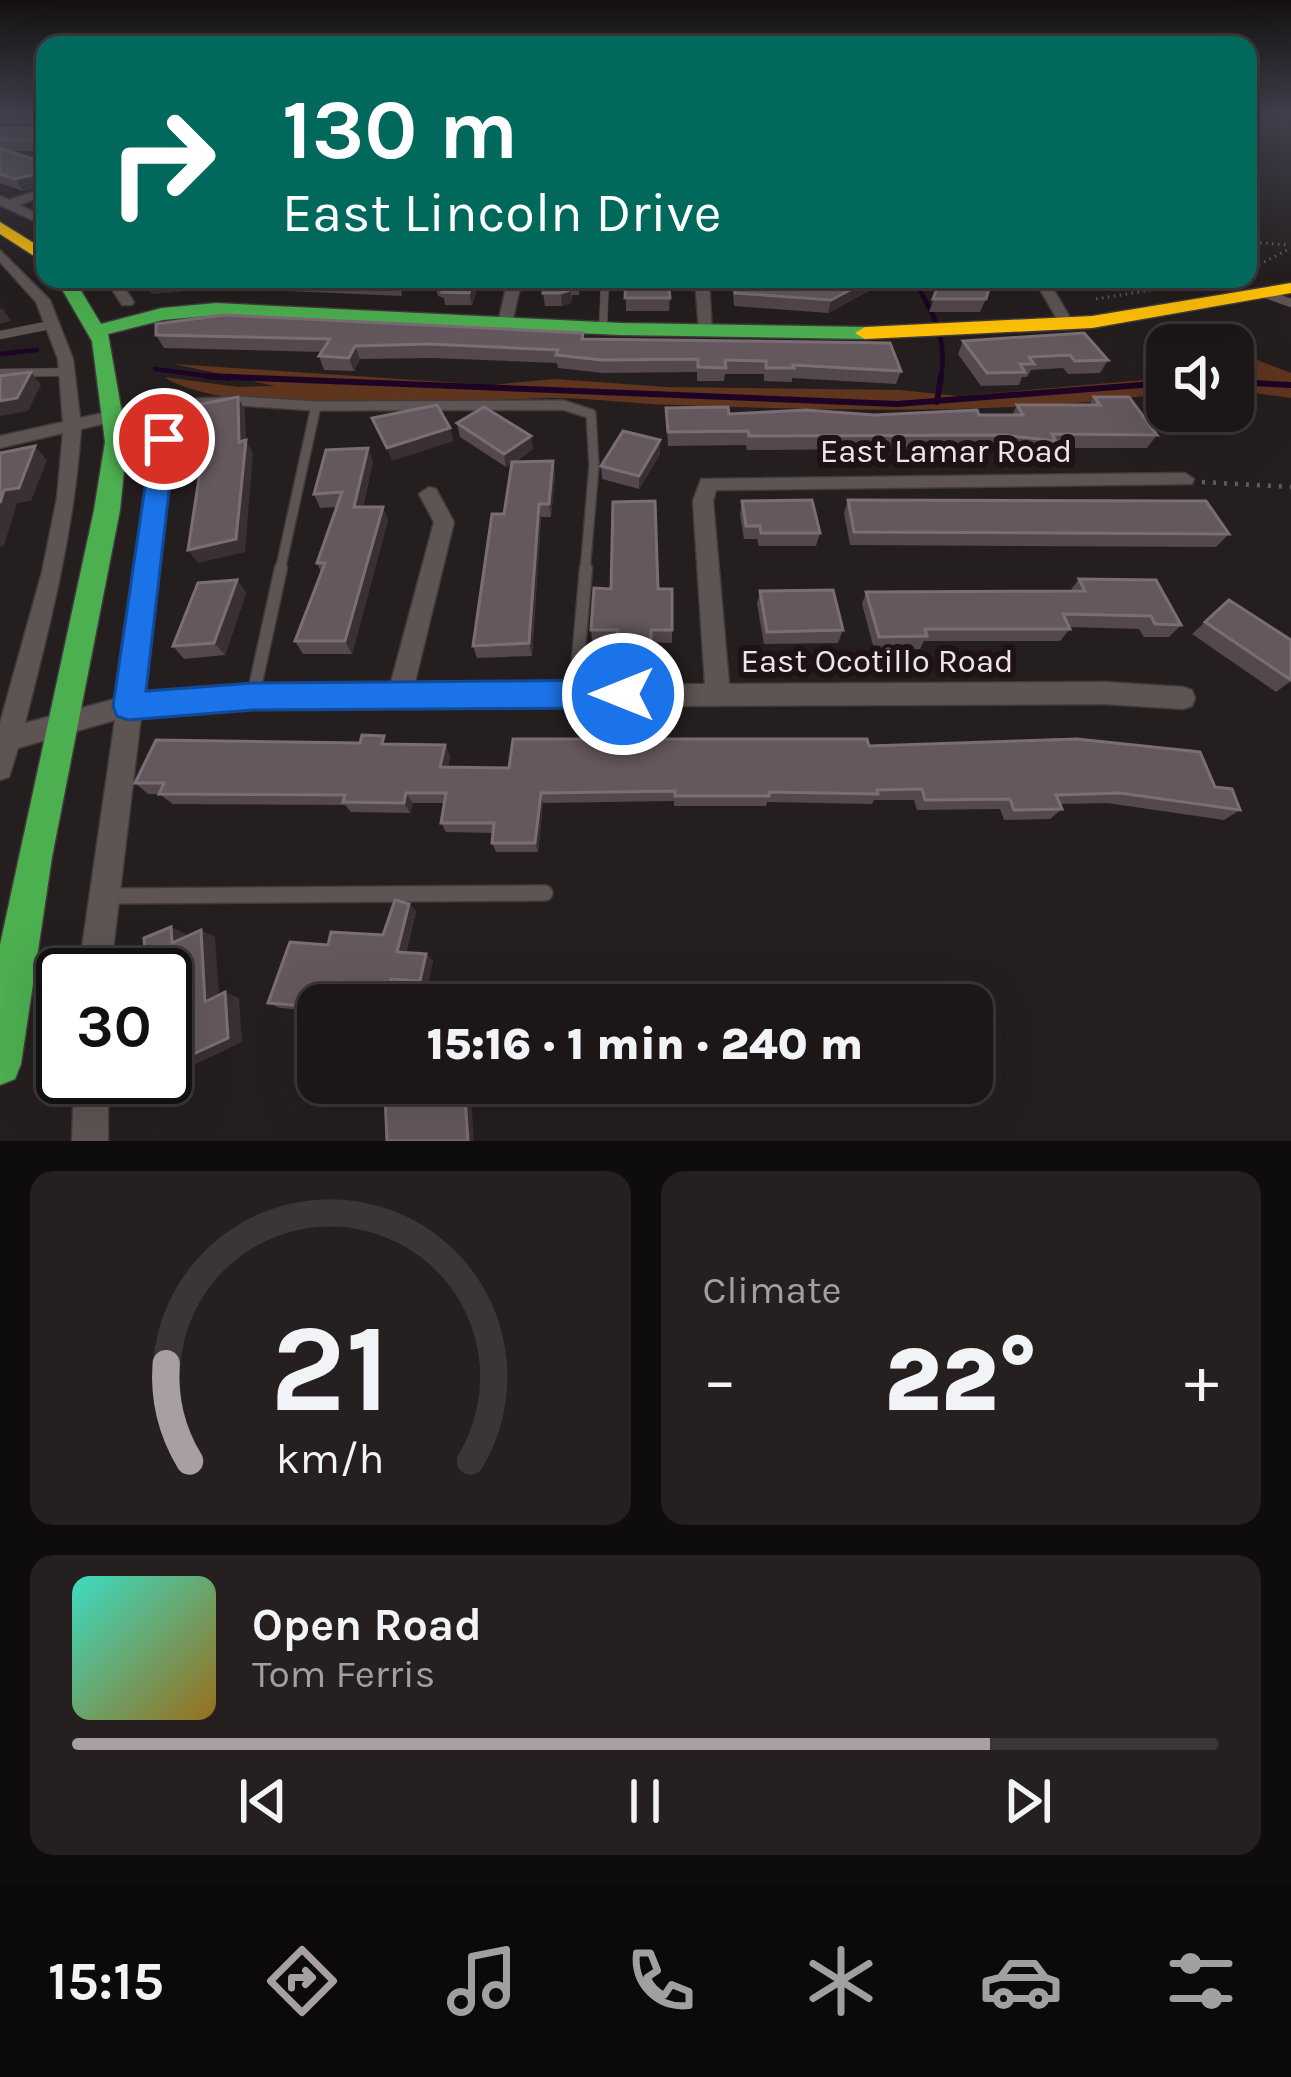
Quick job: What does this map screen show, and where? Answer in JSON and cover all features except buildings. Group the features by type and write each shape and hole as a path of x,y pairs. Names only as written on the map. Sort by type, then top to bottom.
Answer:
{"street":[{"path":"3,210 36,195"},
{"path":"3,210 36,219"},
{"path":"3,210 36,248"},
{"path":"0,768 58,544 74,427 68,372 55,325 34,285 4,261"},
{"path":"0,1064 34,857 107,510 116,415 98,331 71,288"},
{"path":"121,288 127,302"},
{"path":"505,323 513,288"},
{"path":"702,288 707,331"},
{"path":"1046,288 1066,321"},
{"path":"98,331 196,309 602,329 904,334 1177,314 1283,295"},
{"path":"0,442 162,405 158,500 98,948"},
{"name":"East Lamar Road","path":"718,694 703,501 708,484 737,480 1185,479"},
{"path":"400,694 444,522 429,494"},
{"name":"East Ocotillo Road","path":"4,740 128,706 253,697 1105,693 1184,698"},
{"path":"90,1141 91,1104"}],"lane":[{"path":"602,329 604,288"},
{"path":"0,335 55,325"},
{"path":"0,373 68,372"},
{"path":"162,405 238,401 316,406 563,405 591,414 594,466 575,694"},
{"path":"253,697 316,406"},
{"path":"106,896 545,893"}],"path":[{"path":"1257,243 1291,246"},
{"path":"1257,265 1291,246"},
{"path":"1066,321 1091,301 1162,288"},
{"path":"1185,479 1291,487"}],"shaded area":[{"path":"1254,359 1291,373 1291,398 1254,393"},
{"path":"174,364 490,385 555,379 959,396 1146,380 1146,395 920,410 554,398 294,403 197,391 164,377 238,387 275,386"}],"waterway":[{"path":"920,288 939,332 941,379"},
{"path":"0,354 37,350"},
{"path":"155,369 229,379"},
{"path":"207,376 897,404 937,401"},
{"path":"937,401 941,376"},
{"path":"1254,383 1291,385"},
{"path":"937,401 1146,385"}],"traffic: fast":[{"path":"0,1064 34,857 107,510 116,442 102,341 70,288"},
{"path":"97,331 162,314 216,309 620,329 865,333"}],"traffic: slow":[{"path":"0,227 36,252"},
{"path":"865,333 1092,322 1291,288"}],"route":[{"path":"164,439 128,706 253,697 623,694"}]}
